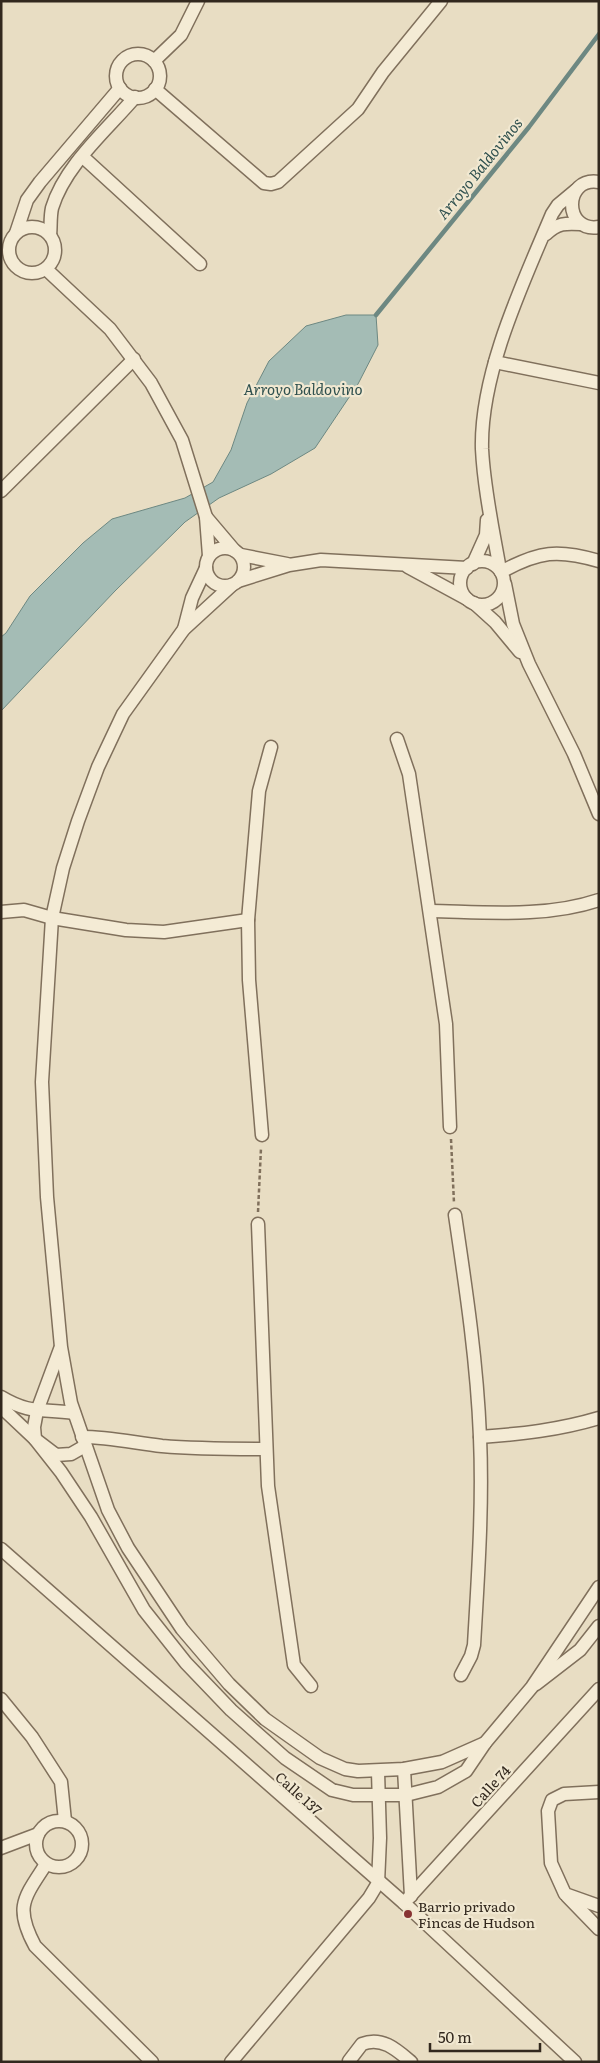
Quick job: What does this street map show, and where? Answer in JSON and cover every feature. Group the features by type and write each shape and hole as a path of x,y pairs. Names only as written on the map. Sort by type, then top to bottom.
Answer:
{"street":[{"path":"154,62 181,35 198,1"},
{"path":"155,89 264,183 278,182 358,108 383,72 441,1"},
{"path":"142,54 154,62 160,75 155,89 143,97 135,97 120,88 117,82 118,67 128,56 142,54"},
{"path":"16,233 30,227 44,231 50,236 54,242 55,257 46,269 39,273 24,272 5,257 16,233 27,200 120,88"},
{"path":"50,236 52,210 58,196 83,157 135,97"},
{"path":"83,157 200,264"},
{"path":"599,182 588,182 558,205 542,237 495,362 484,418 482,449 489,505 513,624 529,664 574,754 599,814"},
{"path":"576,190 572,197 571,212 581,224"},
{"path":"542,237 556,224 581,224 599,227"},
{"path":"46,269 110,329 134,359 151,383 182,440 206,517 207,562 212,581 218,585 235,583 289,565 321,560 404,565 470,566 488,562 502,575"},
{"path":"1,491 134,359"},
{"path":"495,362 599,383"},
{"path":"489,505 486,535 461,580 461,587 471,602 481,605 494,602 500,597 502,575"},
{"path":"206,517 238,553 244,571 235,583 184,629 123,714 98,767 62,868 52,918 42,1082 47,1197 61,1347 74,1413 108,1510 128,1548 182,1629 229,1684 265,1719 320,1758 345,1769 378,1772 442,1762 485,1743"},
{"path":"184,629 192,598 207,562 223,548 289,565"},
{"path":"502,575 528,558 536,556 570,553 599,561"},
{"path":"404,565 471,602 495,622 529,664"},
{"path":"397,739 409,774 446,1024 450,1127"},
{"path":"262,1135 249,980 248,920 258,791 271,748"},
{"path":"430,911 532,911 562,909 599,900"},
{"path":"1,912 24,910 52,918 126,930 164,932 248,920"},
{"path":"455,1215 473,1334 480,1437 481,1540 474,1645 471,1656 460,1675"},
{"path":"258,1224 268,1486 294,1665 311,1686"},
{"path":"61,1347 37,1411 34,1427 35,1439 61,1472 86,1510 144,1610 186,1663 231,1710 285,1758 332,1790 352,1795 406,1795 438,1787 466,1771 485,1743 532,1687 599,1587"},
{"path":"1,1397 18,1407 37,1411 51,1410 74,1413"},
{"path":"1,1406 35,1439 56,1455 71,1454 83,1442 107,1437 161,1446 266,1449"},
{"path":"480,1437 549,1430 599,1418"},
{"name":"Calle 137","path":"1,1549 378,1883 407,1900 575,2062"},
{"path":"532,1687 559,1669 580,1650 599,1626"},
{"name":"Calle 74","path":"407,1900 599,1689"},
{"path":"1,1699 32,1737 61,1782 65,1821"},
{"path":"404,1769 407,1900"},
{"path":"231,2062 369,1898 378,1883 378,1772"},
{"path":"599,1792 564,1794 552,1800 548,1811 551,1863 565,1894 599,1929"},
{"path":"1,1848 38,1834 49,1822 65,1821 78,1830 82,1846 80,1854 68,1864 60,1867 46,1864 36,1849 38,1834"},
{"path":"46,1864 24,1898 24,1927 35,1946 152,2062"},
{"path":"565,1894 599,1906"},
{"path":"349,2061 362,2044 377,2041 389,2045 411,2062"}],"path":[{"path":"450,1127 455,1215"},
{"path":"258,1224 262,1135"}],"water":[{"name":"Arroyo Baldovino","path":"346,315 376,315 378,345 358,384 315,448 271,474 219,498 185,522 115,591 1,711 1,637 6,633 30,596 83,543 112,519 185,498 213,482 231,450 247,403 269,361 306,326"}],"waterway":[{"name":"Arroyo Baldovinos","path":"376,315 529,127 599,34"}],"place":[{"name":"Barrio privado Fincas de Hudson","path":"408,1914"}]}
